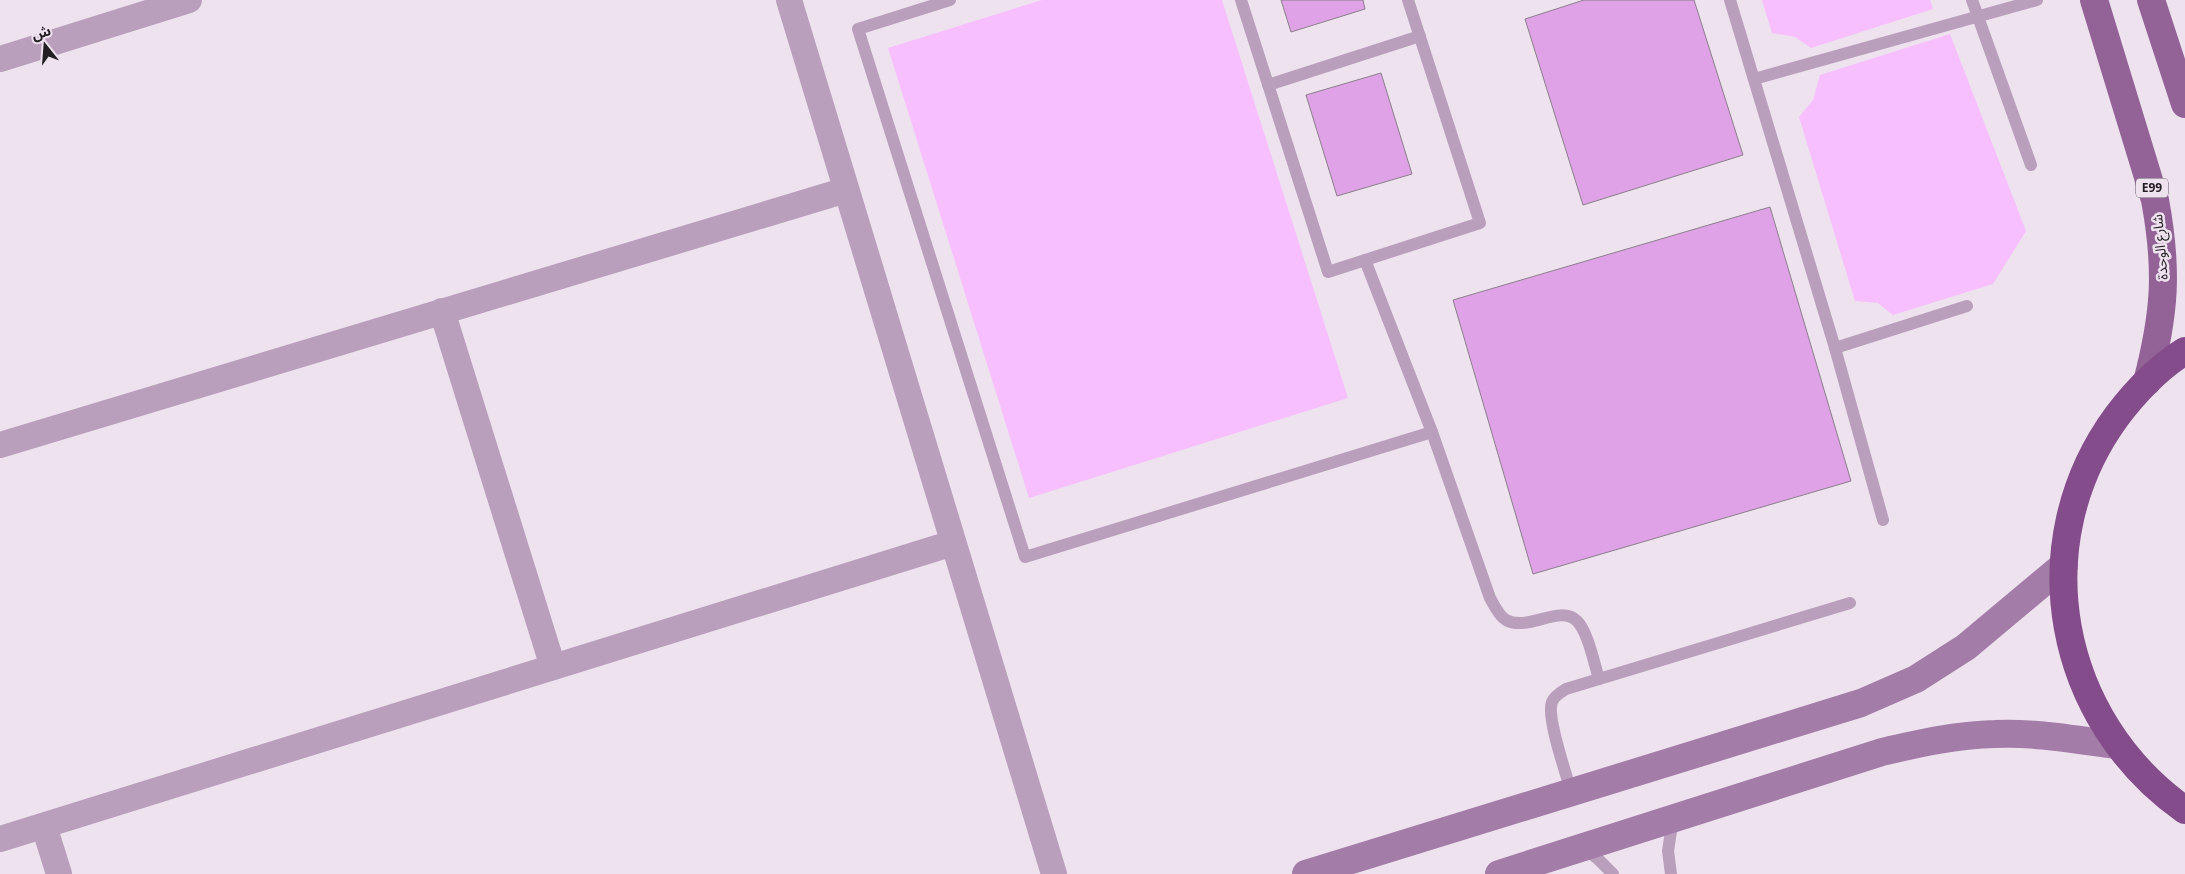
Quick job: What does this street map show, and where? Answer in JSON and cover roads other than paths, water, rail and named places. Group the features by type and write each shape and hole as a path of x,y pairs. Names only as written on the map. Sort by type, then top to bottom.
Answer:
{"highway":[{"path":"2185,351 2147,382 2127,403 2094,452 2073,507 2064,565 2065,613 2074,660 2088,696 2116,745 2166,797 2185,810"}],"main road":[{"name":"شارع الوحدة","path":"2094,0 2155,200 2162,234 2163,304 2158,338 2147,382"},
{"path":"2151,0 2185,104"},
{"path":"1306,874 1861,703 1916,679 1966,647 2064,565"},
{"path":"1499,874 1882,752 1939,738 1996,734 2054,737 2116,745"}],"street":[{"path":"0,59 189,0"},
{"path":"788,0 1054,874"},
{"path":"0,444 846,190"},
{"path":"442,311 553,667"},
{"path":"0,839 953,544"},
{"path":"44,826 58,874"}],"lane":[{"path":"950,0 858,29 1025,557 1432,432"},
{"path":"1241,0 1328,272 1480,223 1408,0"},
{"path":"1730,0 1835,348 1883,520"},
{"path":"1972,0 2031,165"},
{"path":"1754,78 2036,0"},
{"path":"1268,85 1420,36"},
{"path":"1365,260 1432,432 1490,598 1505,620 1529,622 1562,615 1570,616 1577,620 1585,635 1599,679"},
{"path":"1835,348 1967,306"},
{"path":"1571,791 1552,719 1552,702 1558,694 1566,689 1850,603"},
{"path":"1672,874 1668,851 1674,818"},
{"path":"1583,848 1598,858 1613,874"}]}
